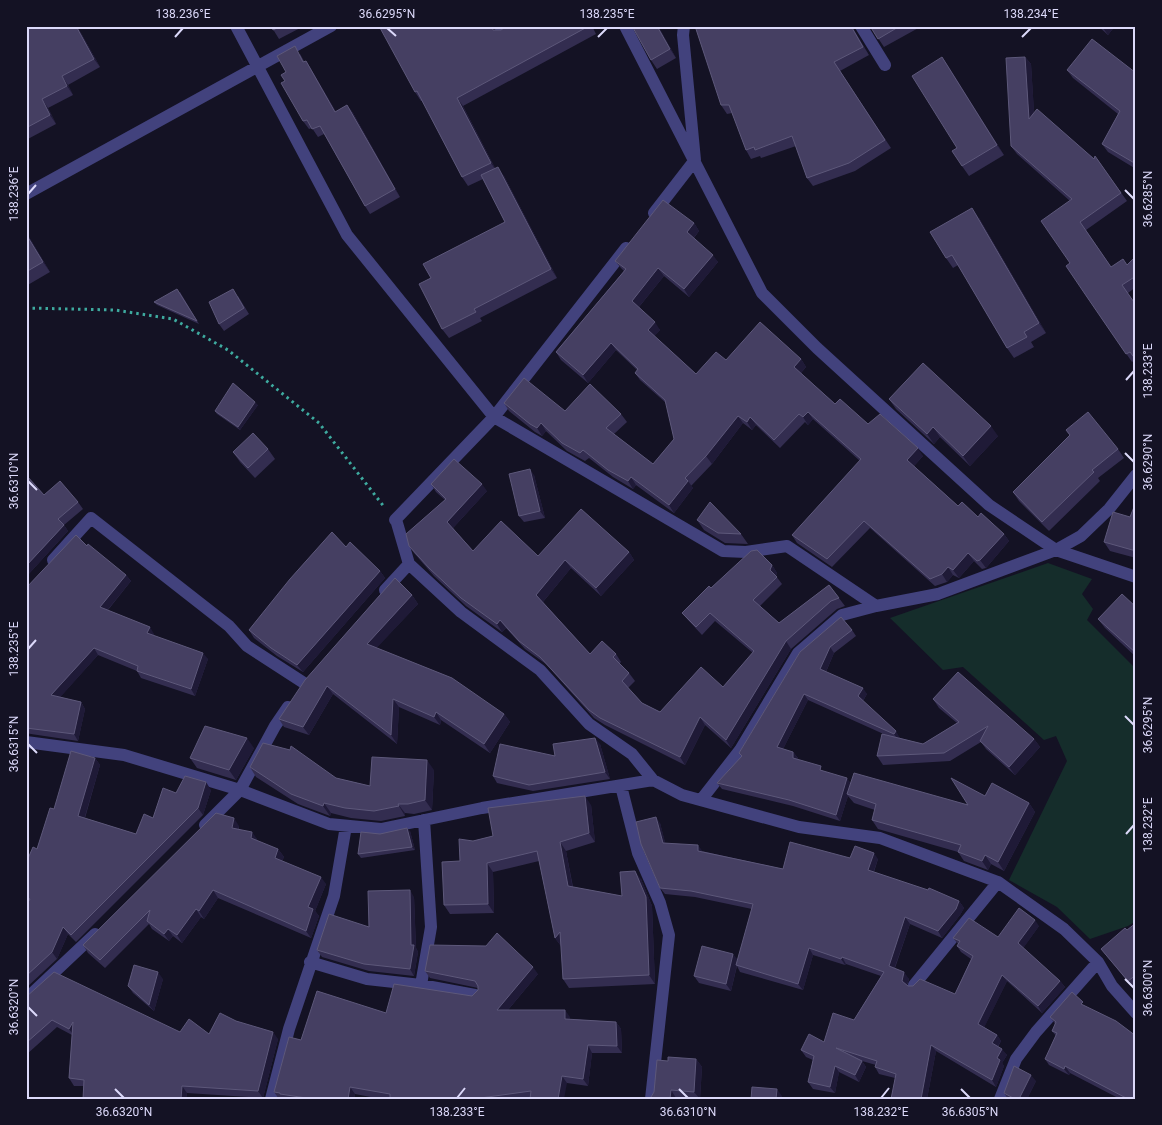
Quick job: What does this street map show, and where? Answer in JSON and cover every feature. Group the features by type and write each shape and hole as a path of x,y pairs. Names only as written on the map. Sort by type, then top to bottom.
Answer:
{"street":[{"path":"236,26 347,235 494,417 723,551 746,552 787,546 876,606"},
{"path":"26,194 331,26"},
{"path":"500,26 503,31 512,26"},
{"path":"625,26 762,293 817,348 989,505 1056,550 1136,577"},
{"path":"646,222 695,160 683,35 684,26"},
{"path":"861,26 885,65"},
{"path":"634,238 494,417 396,522 409,564 461,612 540,670 589,724 632,754 653,780 682,795 798,827 880,838 998,882 1064,929 1098,962 1112,986 1135,1011"},
{"path":"701,800 740,750 798,654 842,615 876,606 938,594 1056,550 1081,536 1109,509 1136,475"},
{"path":"46,568 91,518 229,626 247,646 302,687 275,726 240,790 198,832"},
{"path":"378,598 409,564"},
{"path":"26,742 124,755 240,790 329,824 381,829 482,808 653,780"},
{"path":"621,786 638,853 660,903 669,936 651,1099"},
{"path":"421,984 430,927 424,820"},
{"path":"271,1099 289,1029 310,962 334,896 346,826"},
{"path":"914,986 998,882"},
{"path":"26,999 101,929"},
{"path":"310,962 367,979 421,984 475,995"},
{"path":"1000,1099 1016,1059 1036,1032 1098,962"}],"path":[{"path":"26,308 115,310 173,319 228,350 319,424 396,522"}],"green space":[{"path":"1048,563 1092,579 1082,594 1093,609 1087,620 1136,669 1136,921 1128,926 1090,939 1057,907 1009,880 1067,761 1056,736 1044,740 963,667 943,670 890,618"}],"building":[{"path":"26,26 76,26 94,59 62,76 67,86 42,99 50,115 26,128"},
{"path":"271,26 281,26 273,30"},
{"path":"379,26 491,26 493,30 501,30 507,26 589,26 457,98 491,163 462,177 417,91 415,92"},
{"path":"632,26 657,26 670,49 651,60"},
{"path":"695,26 851,26 863,47 834,62 885,140 849,163 807,178 792,136 755,150 754,147 746,150 729,105 721,105"},
{"path":"870,26 900,26 878,39"},
{"path":"1092,39 1136,73 1136,164 1102,144 1120,111 1067,70"},
{"path":"295,46 303,62 306,61 335,112 347,105 395,189 365,206 320,126 312,129 307,120 303,121 281,83 285,81 281,75 286,72 277,56"},
{"path":"942,57 997,145 962,166 952,151 957,148 912,76"},
{"path":"1025,57 1029,119 1037,109 1094,159 1095,156 1121,193 1080,222 1111,267 1123,259 1127,265 1136,256 1136,276 1122,285 1136,305 1136,360 1130,352 1126,354 1087,297 1066,266 1070,263 1041,221 1072,199 1011,146 1006,58"},
{"path":"498,167 551,269 474,309 476,312 442,329 419,284 431,278 423,264 505,222 481,175"},
{"path":"663,200 694,223 687,232 713,255 684,289 658,268 632,301 655,322 648,330 696,374 716,352 726,360 760,322 801,359 794,367 835,404 840,399 868,424 880,414 918,448 907,460 958,506 962,502 978,517 981,513 1004,534 980,560 977,561 968,553 953,570 948,567 942,574 930,579 864,521 827,559 792,535 861,459 808,412 803,417 799,414 774,440 750,417 747,422 738,416 706,456 685,478 688,481 669,505 631,477 628,481 608,470 583,450 580,453 562,443 541,423 537,428 530,424 504,403 524,378 565,411 590,384 621,414 606,428 653,464 674,439 665,400 635,373 638,369 611,343 583,375 556,352 626,269 615,261"},
{"path":"972,208 1039,323 1024,332 1027,337 1007,348 952,255 946,258 930,232"},
{"path":"26,234 43,262 26,272"},
{"path":"177,289 197,321 154,302"},
{"path":"233,289 244,308 219,324 209,302"},
{"path":"923,363 991,426 963,456 933,427 927,434 889,399"},
{"path":"233,383 255,402 238,427 215,411"},
{"path":"1088,412 1118,449 1092,470 1094,472 1042,522 1013,492 1070,435 1066,430"},
{"path":"253,433 268,449 248,468 233,452"},
{"path":"454,459 482,484 447,522 473,551 501,521 538,556 581,509 629,552 596,588 565,560 536,595 590,654 602,641 616,654 613,657 629,673 622,681 642,703 660,712 701,667 723,687 754,651 710,613 696,627 682,613 709,586 711,588 751,551 757,550 772,565 770,570 777,577 753,600 779,623 829,585 839,598 831,601 786,641 726,740 700,717 680,757 600,718 589,710 540,657 519,641 500,620 497,624 461,598 409,546 406,534 446,499 431,484"},
{"path":"530,469 540,511 519,516 509,474"},
{"path":"26,477 44,495 60,481 78,502 58,519 64,525 26,566"},
{"path":"710,502 741,534 718,533 697,520"},
{"path":"1136,502 1136,551 1104,542 1113,512 1130,517"},
{"path":"332,532 346,547 350,542 380,571 297,665 271,648 249,630 290,579"},
{"path":"76,535 87,546 88,544 126,575 100,607 150,627 147,633 203,653 191,689 137,671 138,666 94,648 51,695 81,702 74,734 26,728 26,588"},
{"path":"395,578 412,595 367,644 452,678 504,714 484,744 436,712 434,717 393,699 391,735 327,686 303,727 279,719 305,680"},
{"path":"1122,594 1136,607 1136,653 1098,619"},
{"path":"841,617 852,630 830,647 820,669 863,688 858,696 896,731 894,734 804,694 777,747 793,752 793,758 821,766 820,770 847,778 836,815 789,800 717,783 742,756 739,753 800,652"},
{"path":"958,672 1034,739 1009,767 980,741 988,726 944,753 877,756 882,734 923,744 959,722 933,699"},
{"path":"205,726 247,738 229,770 190,758"},
{"path":"595,738 605,772 529,785 493,776 500,744 555,756 553,744"},
{"path":"263,743 290,750 291,746 336,778 370,786 372,757 427,760 425,800 398,804 399,806 374,811 345,808 324,803 323,806 291,794 250,767"},
{"path":"71,751 95,758 78,816 136,834 144,814 153,818 163,788 176,793 185,776 206,782 198,808 71,935 63,927 52,952 26,976 26,906 30,899 26,897 26,863 33,847 37,849 50,808 54,809"},
{"path":"854,773 968,805 951,778 985,796 992,783 1029,803 998,862 985,855 982,861 958,852 961,845 872,820 876,804 847,794"},
{"path":"585,796 589,833 560,842 568,886 622,896 620,872 635,871 646,897 649,975 563,979 560,932 555,938 537,851 487,863 488,904 444,905 442,862 460,861 459,839 473,841 493,836 488,808"},
{"path":"216,813 234,818 232,828 252,832 251,838 278,849 275,858 321,877 308,907 313,909 306,931 213,890 199,911 196,909 177,935 168,929 164,934 147,921 150,910 100,960 83,945"},
{"path":"656,817 663,843 698,845 698,851 783,869 790,842 850,858 855,846 874,853 868,870 928,890 929,888 959,901 956,909 938,931 905,917 889,966 904,972 902,981 908,986 913,986 920,979 955,994 973,956 957,946 960,941 953,938 969,918 998,937 1019,908 1035,920 1018,943 1060,981 1038,1006 1002,975 978,1024 997,1035 992,1043 1002,1049 997,1058 1000,1060 992,1080 931,1045 921,1099 891,1099 896,1074 875,1067 877,1061 836,1048 862,1061 855,1075 835,1066 830,1087 808,1082 814,1056 801,1050 809,1034 824,1042 833,1013 854,1020 884,972 809,948 798,984 736,965 753,904 691,891 660,888 641,844 636,822"},
{"path":"407,828 412,847 358,854 361,832 380,834"},
{"path":"410,890 411,945 414,945 410,969 364,964 317,950 329,914 369,927 368,891"},
{"path":"1136,923 1136,975 1128,981 1101,949 1125,928 1127,930"},
{"path":"497,933 533,967 497,1010 565,1010 565,1019 616,1022 617,1046 588,1045 583,1079 562,1076 558,1099 530,1099 531,1091 473,1099 390,1099 390,1094 350,1087 348,1099 313,1099 274,1092 289,1037 301,1040 317,991 386,1013 394,984 472,996 478,990 475,981 425,971 430,945 486,946"},
{"path":"702,946 733,954 726,984 694,976"},
{"path":"134,965 158,972 149,1005 128,986"},
{"path":"54,972 180,1032 189,1019 209,1034 220,1013 236,1021 273,1032 258,1091 182,1086 181,1099 83,1099 84,1080 69,1078 73,1022 69,1029 52,1020 26,1043 26,997"},
{"path":"1072,992 1083,1002 1081,1004 1116,1021 1136,1036 1136,1099 1128,1099 1065,1066 1064,1069 1045,1059 1057,1033 1052,1031 1056,1022 1050,1017"},
{"path":"668,1057 696,1059 694,1092 671,1090 670,1099 651,1099 654,1092 657,1060 668,1061"},
{"path":"1014,1066 1031,1075 1019,1099 1004,1093"},
{"path":"752,1087 777,1089 776,1099 751,1099"}]}
